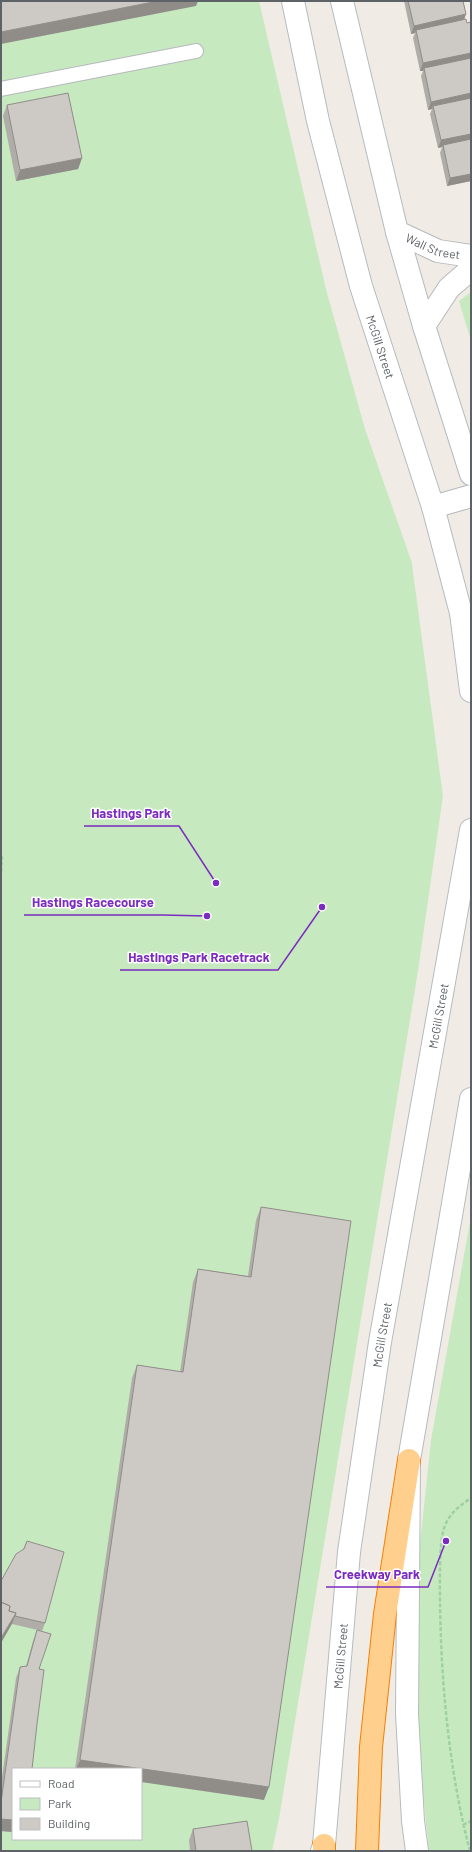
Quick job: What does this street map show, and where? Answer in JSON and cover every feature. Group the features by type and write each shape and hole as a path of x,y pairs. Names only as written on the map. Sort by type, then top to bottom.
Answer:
{"highway":[{"path":"367,1851 371,1747 384,1630 409,1460"}],"main road":[{"name":"McGill Street","path":"293,1 318,121 361,286 433,507 461,613 471,691"},
{"path":"342,1 397,232 424,326 471,474"},
{"name":"Wall Street","path":"397,232 438,251 471,256"},
{"name":"Wall Street","path":"424,326 449,288 471,268"},
{"path":"449,406 471,413"},
{"path":"433,507 471,496"},
{"name":"McGill Street","path":"323,1849 352,1536 380,1342 471,830"},
{"path":"417,1851 413,1820 406,1714 409,1460 471,1099"}],"lane":[{"path":"1,90 196,51"}],"path":[{"path":"1,856 1,872"},
{"path":"470,1851 463,1825 453,1770 441,1647 440,1575 443,1531 454,1509 471,1498"},
{"path":"463,1825 471,1821"}],"green space":[{"path":"1,1 259,1 326,289 365,429 412,563 443,796 418,971 279,1819 272,1851 1,1851"},
{"path":"471,292 471,341 459,301"},
{"path":"471,1216 471,1851 429,1851 415,1717 416,1582 431,1440"}],"building":[{"path":"1,1 158,1 1,32"},
{"path":"408,1 463,1 466,14 414,26"},
{"path":"466,19 467,23 471,22 471,53 423,63 416,30"},
{"path":"471,58 471,93 431,102 424,68"},
{"path":"68,93 82,158 20,170 7,105"},
{"path":"471,98 471,134 441,140 433,106"},
{"path":"471,139 471,174 450,178 443,145"},
{"path":"261,1207 351,1221 269,1787 80,1760 137,1365 183,1372 198,1269 251,1277"},
{"path":"27,1541 64,1552 45,1623 15,1616 16,1613 9,1611 10,1606 1,1602 1,1581 16,1554 24,1549"},
{"path":"1,1602 10,1606 9,1611 16,1613 1,1638"},
{"path":"37,1630 51,1634 39,1669 44,1670 32,1768 12,1768 12,1820 1,1819 1,1802 20,1667 27,1666"},
{"path":"247,1821 252,1851 196,1851 193,1829"}],"place":[{"name":"Hastings Park","path":"216,883"},
{"name":"Hastings Park Racetrack","path":"322,907"},
{"name":"Hastings Racecourse","path":"207,916"},
{"name":"Creekway Park","path":"446,1541"}]}
